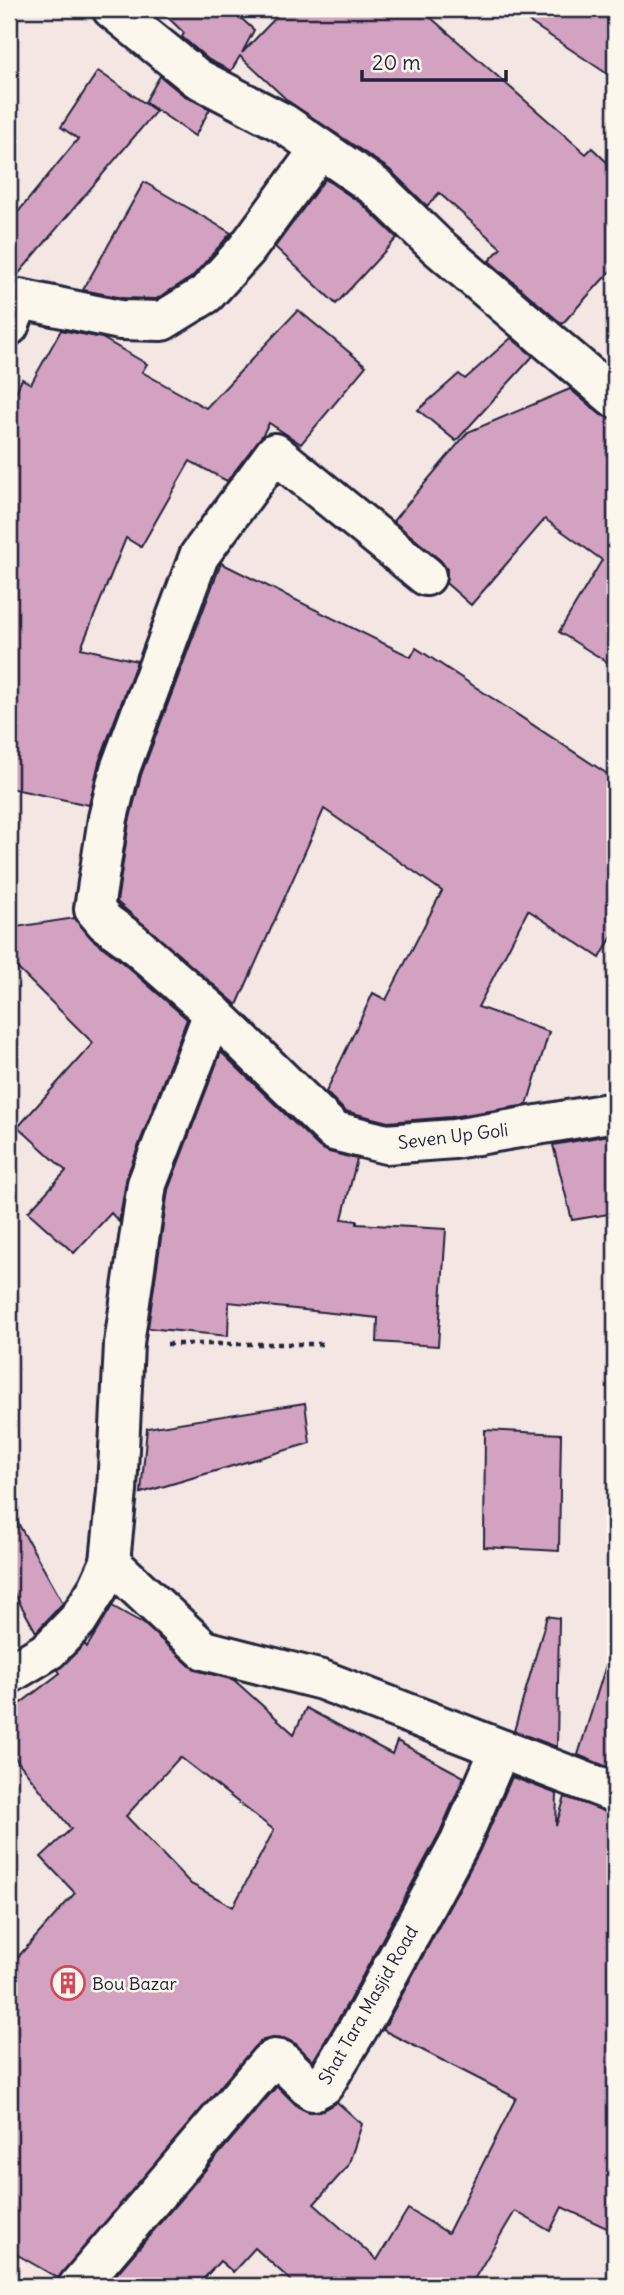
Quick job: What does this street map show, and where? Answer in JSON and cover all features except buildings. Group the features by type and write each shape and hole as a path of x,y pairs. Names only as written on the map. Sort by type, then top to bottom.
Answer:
{"street":[{"path":"112,9 197,78 283,123 376,187 437,246 615,398"},
{"path":"9,327 20,299 120,320 162,321 206,294 246,250 320,149"},
{"name":"Seven Up Goli","path":"426,576 275,453 198,556 120,769 108,818 94,909 105,922 131,941 213,1013 334,1130 386,1144 454,1139 615,1112"},
{"path":"9,1674 49,1650 78,1620 110,1562 117,1491 124,1344 148,1184 213,1013"},
{"path":"110,1562 204,1650 322,1680 615,1793"},
{"name":"Shat Tara Masjid Road","path":"78,2286 268,2063 274,2059 281,2060 313,2091 324,2085 368,2012 460,1842 500,1749"}],"path":[{"path":"124,1344 327,1344"}],"place":[{"name":"Bou Bazar","path":"68,1983"}]}
